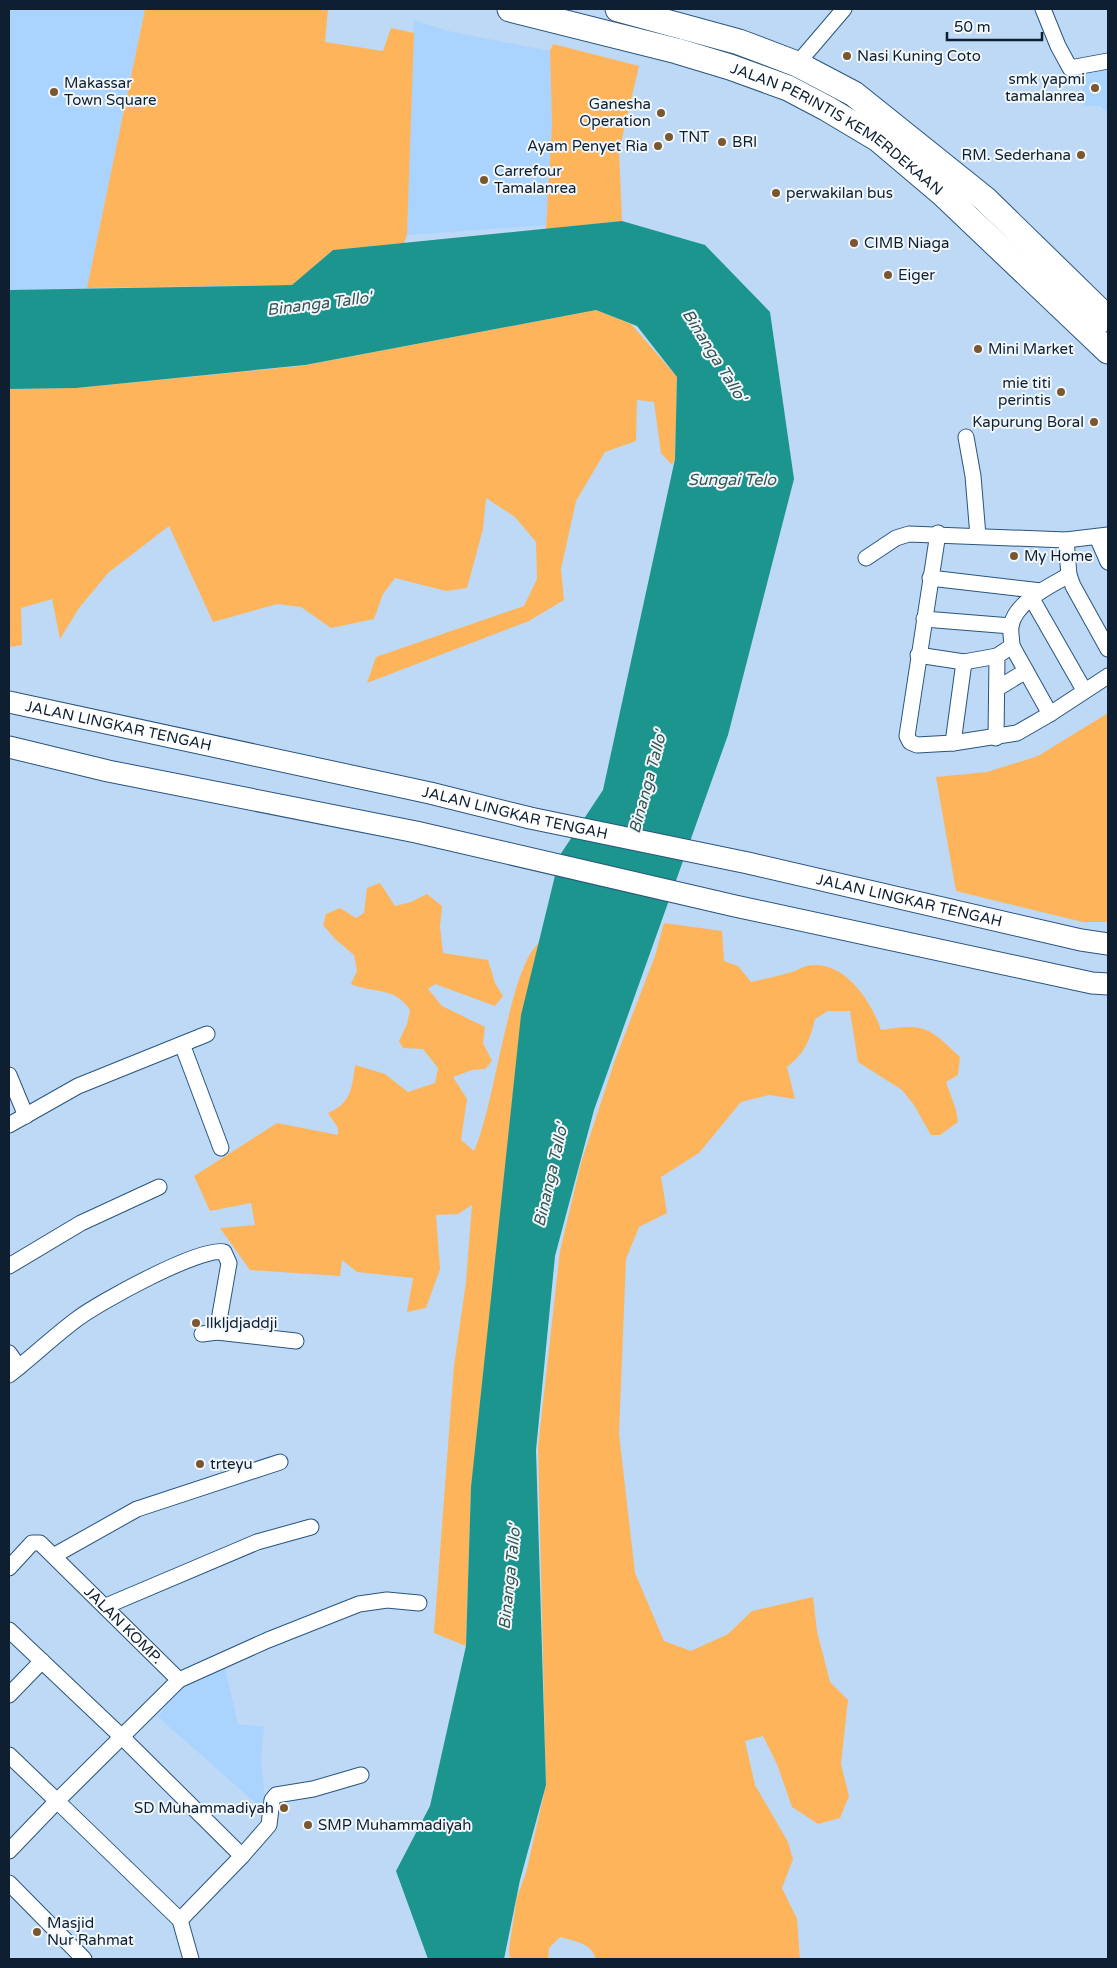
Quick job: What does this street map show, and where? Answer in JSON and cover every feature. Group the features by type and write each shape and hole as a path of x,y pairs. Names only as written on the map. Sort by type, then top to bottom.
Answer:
{"highway":[{"name":"JALAN PERINTIS KEMERDEKAAN","path":"510,9 612,34 730,67 788,88 826,108 878,139 957,207 1108,351"},
{"name":"JALAN PERINTIS KEMERDEKAAN","path":"619,9 738,42 797,64 854,94 883,114 984,199 1108,319"},
{"path":"612,34 619,9"}],"main road":[{"name":"JALAN LINGKAR TENGAH","path":"9,702 430,793 530,818 748,863 1108,944"},
{"path":"9,747 108,771 416,832 735,906 1082,981 1108,984"}],"street":[{"path":"797,64 844,9"},
{"path":"1043,9 1058,46 1070,68 1108,60"},
{"path":"966,436 973,476 978,536"},
{"path":"938,534 918,655 908,739 917,745 996,738 1017,733 1108,676"},
{"path":"866,558 903,535 938,534 1066,540 1103,536 1108,562"},
{"path":"1066,540 1069,575 1073,586 1108,649"},
{"path":"1050,714 1012,646 1011,626 1020,609 1036,595 1069,575"},
{"path":"930,578 1036,595"},
{"path":"1036,595 1084,690"},
{"path":"924,619 1011,626"},
{"path":"918,655 964,662 997,656 1012,646"},
{"path":"996,738 997,656"},
{"path":"953,743 964,662"},
{"path":"998,688 1026,672"},
{"path":"9,1125 78,1086 207,1034"},
{"path":"182,1044 221,1148"},
{"path":"9,1075 26,1116"},
{"path":"9,1266 81,1223 159,1187"},
{"path":"9,1353 14,1371 77,1319 100,1304 196,1256 218,1250 228,1256 229,1263 217,1332"},
{"path":"202,1334 217,1332 296,1341"},
{"path":"55,1555 137,1509 280,1462"},
{"path":"106,1606 257,1542 311,1527"},
{"name":"JALAN KOMP.","path":"9,1568 34,1542 40,1543 55,1555 179,1680"},
{"path":"9,1851 179,1680 268,1640 359,1604 387,1600 419,1603"},
{"path":"9,1630 123,1738 242,1856"},
{"path":"9,1695 42,1661"},
{"path":"9,1755 180,1920 191,1959"},
{"path":"180,1920 269,1825 272,1800 276,1795 313,1789 361,1775"},
{"path":"9,1883 84,1959"}],"shaded area":[{"name":"Makassar Town Square","path":"9,9 145,9 87,288 9,290"},
{"path":"145,9 328,9 325,42 383,51 391,28 414,33 407,235 404,243 333,250 292,285 87,288"},
{"path":"414,20 448,31 550,51 552,124 546,225 407,235"},
{"path":"553,44 639,66 619,151 622,221 546,229 552,124 550,51"},
{"name":"smk yapmi tamalanrea","path":"1108,65 1108,113 1100,106 1084,106 1081,71"},
{"path":"596,310 631,324 677,377 675,459 672,465 661,453 654,402 637,400 636,441 605,452 576,501 561,569 564,600 529,621 367,683 376,657 524,606 537,579 536,542 515,517 486,498 483,529 467,588 446,591 395,578 383,594 374,619 331,628 301,607 277,604 213,622 169,526 108,573 79,608 60,639 52,599 21,608 22,645 9,647 9,389 76,388 301,366"},
{"path":"1108,713 1108,922 1083,922 956,891 936,777 987,772 1038,756"},
{"path":"380,883 395,906 411,902 427,894 442,906 440,927 443,953 488,960 495,983 503,996 495,1006 435,984 428,989 442,1006 485,1027 483,1043 492,1061 485,1069 472,1070 453,1077 467,1099 461,1140 474,1151 482,1130 519,979 528,957 539,943 471,1487 466,1646 434,1633 454,1366 466,1282 472,1205 458,1214 436,1215 440,1269 426,1308 407,1312 413,1278 357,1272 342,1260 340,1276 250,1270 220,1228 255,1225 251,1203 210,1211 194,1176 277,1123 338,1135 338,1128 328,1113 342,1105 346,1100 353,1081 355,1065 385,1074 408,1092 435,1083 438,1068 423,1049 403,1048 399,1041 407,1024 410,1010 404,1002 391,994 351,984 357,971 354,955 335,939 323,925 326,914 340,908 356,918 364,913 367,888"},
{"path":"664,923 722,931 724,961 738,966 751,982 774,977 806,966 819,965 832,968 854,984 863,994 881,1030 907,1027 933,1033 960,1057 958,1075 946,1082 956,1110 958,1122 940,1135 931,1135 914,1105 902,1090 858,1062 850,1011 828,1011 815,1019 806,1046 787,1067 795,1099 769,1095 741,1102 699,1153 661,1177 667,1213 639,1227 626,1259 619,1434 635,1573 664,1641 691,1651 728,1634 752,1611 813,1597 817,1631 830,1682 848,1700 841,1764 849,1796 840,1818 818,1824 792,1807 777,1764 763,1736 745,1741 755,1785 788,1842 793,1859 782,1888 797,1919 800,1959 596,1959 591,1949 587,1946 560,1937 549,1948 548,1959 510,1959 509,1949 517,1897 526,1873 546,1785 538,1447 560,1251 581,1163 615,1060 655,956"},
{"path":"225,1668 238,1724 264,1727 261,1756 266,1812 158,1717 187,1679"}],"water":[{"path":"622,221 705,245 770,312 794,479 728,735 594,1110 555,1256 536,1450 546,1785 520,1880 504,1959 428,1959 396,1871 430,1806 466,1646 471,1487 521,1015 560,855 603,790 675,459 677,377 637,326 596,310 305,365 76,388 9,389 9,290 292,285 333,250"}],"place":[{"name":"Nasi Kuning Coto","path":"847,56"},
{"name":"smk yapmi tamalanrea","path":"1095,88"},
{"name":"Makassar Town Square","path":"54,92"},
{"name":"Ganesha Operation","path":"661,113"},
{"name":"TNT","path":"669,137"},
{"name":"BRI","path":"722,142"},
{"name":"Ayam Penyet Ria","path":"658,146"},
{"name":"RM. Sederhana","path":"1081,155"},
{"name":"Carrefour Tamalanrea","path":"484,180"},
{"name":"perwakilan bus","path":"776,193"},
{"name":"CIMB Niaga","path":"854,243"},
{"name":"Eiger","path":"888,275"},
{"name":"Mini Market","path":"978,349"},
{"name":"mie titi perintis","path":"1061,392"},
{"name":"Kapurung Boral","path":"1094,422"},
{"name":"My Home","path":"1014,556"},
{"name":"llkljdjaddji","path":"196,1323"},
{"name":"trteyu","path":"200,1464"},
{"name":"SD Muhammadiyah","path":"284,1808"},
{"name":"SMP Muhammadiyah","path":"308,1825"},
{"name":"Masjid Nur Rahmat","path":"37,1932"}],"water label":[{"name":"Binanga Tallo'","path":"319,303"},
{"name":"Binanga Tallo'","path":"715,355"},
{"name":"Sungai Telo","path":"732,479"},
{"name":"Binanga Tallo'","path":"647,782"},
{"name":"Binanga Tallo'","path":"550,1175"},
{"name":"Binanga Tallo'","path":"509,1577"}]}
